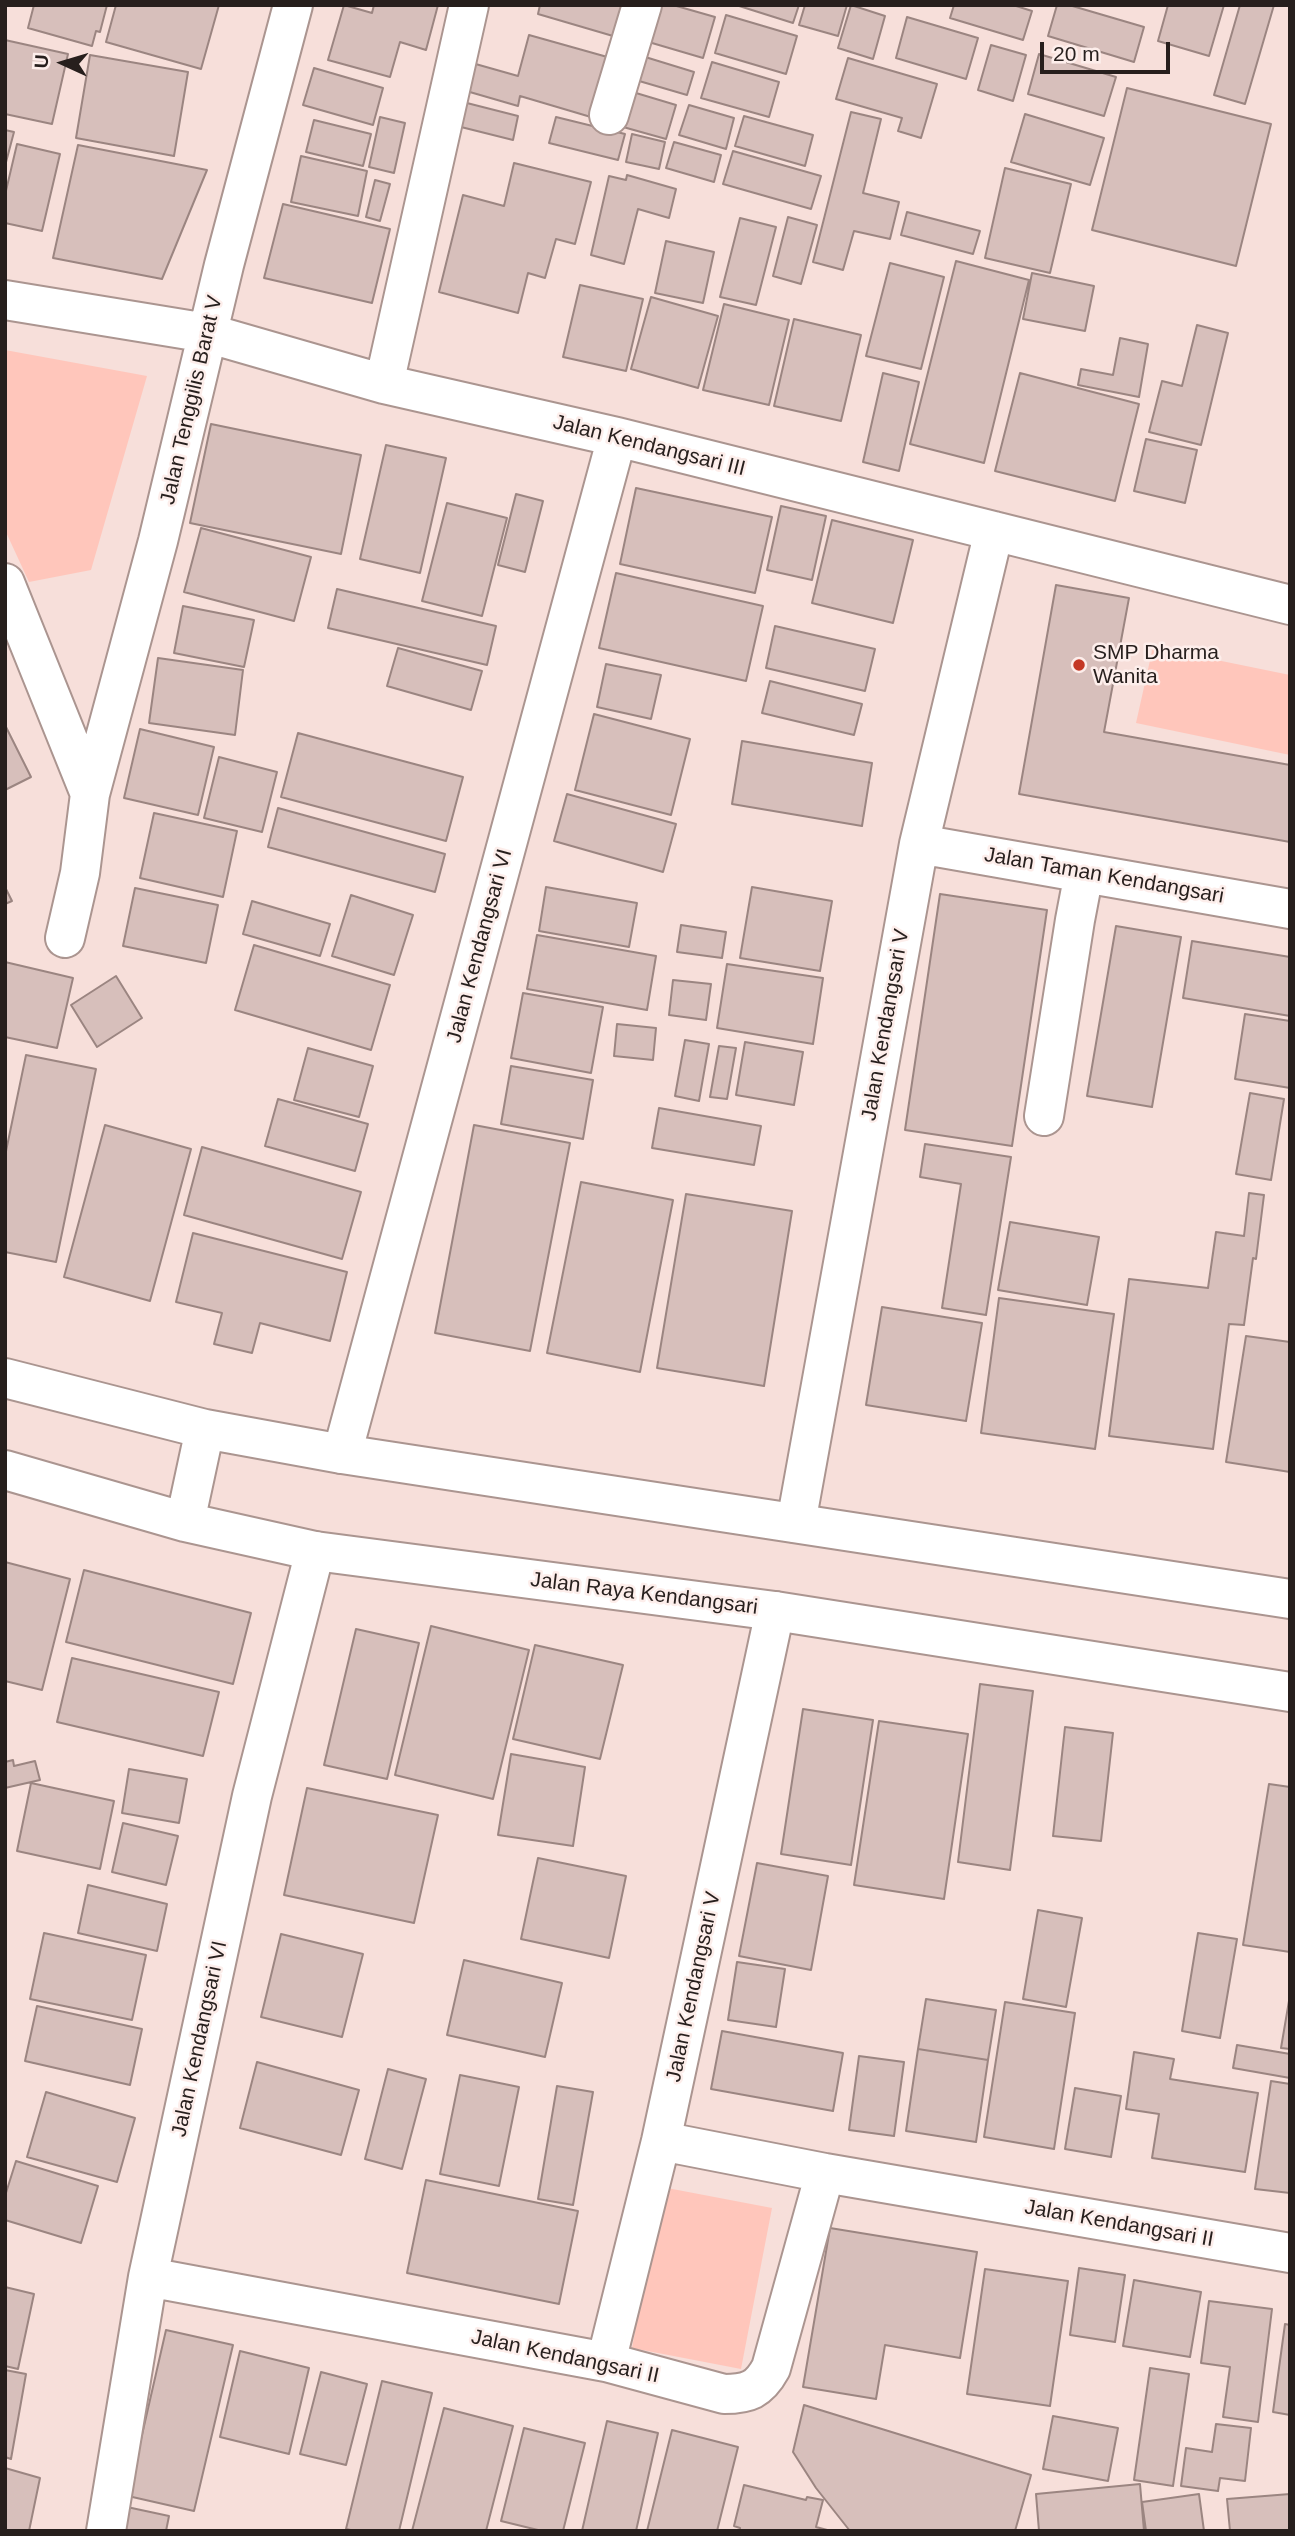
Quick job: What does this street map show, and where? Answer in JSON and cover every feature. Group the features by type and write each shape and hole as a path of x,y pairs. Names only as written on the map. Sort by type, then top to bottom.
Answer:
{"street":[{"name":"Jalan Tenggilis Barat V","path":"65,938 80,873 90,794 158,541 207,333 293,5"},
{"path":"384,384 469,5"},
{"path":"609,115 642,5"},
{"name":"Jalan Kendangsari III","path":"5,300 207,333 384,384 617,437 1290,605"},
{"name":"Jalan Kendangsari VI","path":"342,1454 617,437"},
{"name":"Jalan Kendangsari V","path":"796,1523 919,844 994,531"},
{"path":"5,583 90,794"},
{"name":"Jalan Taman Kendangsari","path":"919,844 1290,909"},
{"path":"1044,1116 1084,873"},
{"path":"5,1378 205,1429 342,1454 1290,1599"},
{"path":"185,1522 205,1429"},
{"name":"Jalan Raya Kendangsari","path":"5,1469 185,1522 315,1551 775,1611 1290,1692"},
{"name":"Jalan Kendangsari VI","path":"106,2531 148,2277 252,1796 315,1551"},
{"name":"Jalan Kendangsari V","path":"606,2362 661,2141 775,1611"},
{"name":"Jalan Kendangsari II","path":"661,2141 825,2174 1290,2253"},
{"name":"Jalan Kendangsari II","path":"148,2277 606,2362 724,2394 740,2394 755,2390 771,2368 825,2174"}],"shaded area":[{"path":"5,350 147,376 91,570 29,582 5,530"},
{"path":"1153,647 1290,675 1290,755 1136,723"},
{"path":"662,2187 772,2208 741,2369 632,2348"}],"building":[{"path":"34,5 107,5 100,32 96,31 92,46 28,28"},
{"path":"116,5 219,5 201,69 106,42"},
{"path":"344,5 372,13 374,5 438,5 426,50 400,42 390,77 328,60"},
{"path":"540,5 622,5 613,36 538,14"},
{"path":"644,5 673,5 715,17 703,58 635,38"},
{"path":"736,5 799,5 793,23"},
{"path":"805,5 847,5 838,36 799,25"},
{"path":"851,5 885,16 873,59 838,48"},
{"path":"954,5 1013,5 1032,11 1023,40 950,18"},
{"path":"1057,5 1069,5 1144,27 1134,62 1048,36"},
{"path":"1168,5 1224,5 1209,56 1158,41"},
{"path":"1240,5 1274,5 1245,104 1214,95"},
{"path":"726,15 797,36 786,74 715,53"},
{"path":"907,17 978,38 966,79 896,58"},
{"path":"529,35 618,60 601,120 520,96 518,106 456,88 465,61 518,76"},
{"path":"5,40 68,54 52,124 5,114"},
{"path":"991,45 1026,55 1013,101 978,90"},
{"path":"629,52 694,72 687,95 622,76"},
{"path":"1039,54 1116,77 1104,116 1028,94"},
{"path":"90,55 188,72 174,156 76,138"},
{"path":"848,58 937,84 921,138 898,131 902,118 836,99"},
{"path":"712,62 779,82 769,117 701,98"},
{"path":"314,68 383,88 373,125 303,105"},
{"path":"1127,88 1271,124 1236,266 1092,230"},
{"path":"626,90 676,105 666,139 616,125"},
{"path":"459,101 518,116 513,140 453,125"},
{"path":"689,105 734,118 726,149 679,135"},
{"path":"851,112 881,119 863,193 899,202 890,239 854,231 843,270 813,262"},
{"path":"1025,114 1104,138 1090,185 1011,162"},
{"path":"744,116 813,135 805,166 735,146"},
{"path":"380,117 405,123 394,173 369,167"},
{"path":"556,117 625,134 618,160 549,143"},
{"path":"314,120 371,134 363,166 306,152"},
{"path":"5,130 14,132 5,166"},
{"path":"632,134 665,142 659,169 626,162"},
{"path":"674,142 721,155 714,182 666,168"},
{"path":"17,144 60,154 42,231 5,223 5,195"},
{"path":"78,145 207,170 162,279 53,258"},
{"path":"733,151 821,176 811,209 723,184"},
{"path":"301,156 367,171 358,216 291,202"},
{"path":"514,163 591,182 575,244 556,239 545,278 528,273 518,313 439,292 463,195 504,206"},
{"path":"1005,168 1071,184 1050,273 985,258"},
{"path":"627,175 676,189 669,218 638,209 624,264 591,255 609,176 626,180"},
{"path":"375,180 390,184 380,221 366,217"},
{"path":"283,204 390,229 372,303 264,278"},
{"path":"907,212 980,231 973,254 901,235"},
{"path":"788,217 817,225 801,284 773,276"},
{"path":"740,218 776,227 756,305 720,297"},
{"path":"666,241 714,252 703,303 655,293"},
{"path":"956,261 1029,280 984,463 910,444"},
{"path":"890,263 944,277 921,369 866,356"},
{"path":"1032,273 1094,286 1085,331 1023,319"},
{"path":"580,285 643,299 626,371 563,357"},
{"path":"651,297 718,316 698,388 631,369"},
{"path":"724,304 789,320 769,405 703,390"},
{"path":"794,319 861,335 841,421 774,406"},
{"path":"1197,325 1228,333 1201,445 1149,432 1162,381 1182,386"},
{"path":"1120,338 1148,344 1139,397 1078,385 1081,369 1113,375"},
{"path":"883,373 919,382 899,471 863,462"},
{"path":"1020,373 1139,404 1115,501 995,471"},
{"path":"211,424 361,455 341,554 190,523"},
{"path":"1146,439 1197,450 1185,503 1134,491"},
{"path":"386,445 446,458 420,573 360,559"},
{"path":"636,488 772,517 755,593 620,564"},
{"path":"516,494 543,501 525,572 498,565"},
{"path":"447,503 507,518 482,616 422,601"},
{"path":"781,506 826,516 812,580 767,570"},
{"path":"832,520 913,540 893,623 812,603"},
{"path":"201,528 311,557 294,621 184,592"},
{"path":"616,573 763,606 746,681 599,648"},
{"name":"SMP Dharma Wanita","path":"1056,585 1129,598 1104,732 1290,765 1290,842 1019,794"},
{"path":"337,589 496,626 487,665 328,628"},
{"path":"183,606 254,620 244,667 174,653"},
{"path":"775,626 875,649 865,691 766,668"},
{"path":"398,648 482,671 471,710 387,686"},
{"path":"158,658 243,670 235,735 149,723"},
{"path":"606,664 661,675 651,719 597,707"},
{"path":"770,681 862,704 854,735 762,713"},
{"path":"594,714 690,739 671,815 575,790"},
{"path":"5,725 31,777 5,790"},
{"path":"140,729 214,747 198,815 124,798"},
{"path":"298,733 463,777 446,841 281,797"},
{"path":"742,741 872,763 862,826 732,804"},
{"path":"219,757 277,772 262,832 204,818"},
{"path":"567,794 676,824 663,872 554,841"},
{"path":"278,808 445,854 435,892 268,847"},
{"path":"154,813 237,831 223,897 140,878"},
{"path":"5,887 12,901 5,904"},
{"path":"546,887 637,903 629,947 539,931"},
{"path":"752,887 832,901 820,971 740,958"},
{"path":"135,888 218,905 206,963 123,946"},
{"path":"940,894 1047,910 1012,1146 905,1130"},
{"path":"351,895 413,915 394,975 332,956"},
{"path":"252,901 330,924 320,956 243,934"},
{"path":"681,925 726,932 722,958 677,952"},
{"path":"1116,926 1181,937 1152,1107 1087,1096"},
{"path":"537,935 656,956 647,1010 527,989"},
{"path":"1192,941 1290,957 1290,1016 1183,998"},
{"path":"254,945 390,985 371,1050 235,1010"},
{"path":"5,962 73,978 57,1048 5,1037"},
{"path":"727,964 823,978 813,1044 717,1028"},
{"path":"116,976 142,1018 97,1047 71,1005"},
{"path":"673,980 711,984 706,1020 669,1015"},
{"path":"523,993 603,1007 591,1073 511,1058"},
{"path":"1245,1014 1290,1021 1290,1088 1235,1079"},
{"path":"617,1024 656,1028 653,1060 614,1056"},
{"path":"685,1040 709,1044 699,1101 675,1096"},
{"path":"745,1042 803,1052 794,1105 736,1095"},
{"path":"719,1046 736,1048 727,1099 710,1097"},
{"path":"308,1048 373,1066 359,1117 294,1100"},
{"path":"26,1055 96,1069 56,1262 5,1252 5,1156"},
{"path":"511,1066 593,1080 583,1139 501,1124"},
{"path":"1250,1093 1284,1099 1271,1180 1236,1174"},
{"path":"278,1099 368,1124 355,1171 265,1146"},
{"path":"659,1108 761,1126 754,1165 652,1148"},
{"path":"105,1125 191,1149 150,1301 64,1277"},
{"path":"474,1125 570,1143 530,1351 435,1333"},
{"path":"925,1144 1011,1157 986,1315 942,1308 961,1184 920,1177"},
{"path":"202,1147 361,1192 342,1259 184,1215"},
{"path":"581,1182 673,1200 640,1372 547,1353"},
{"path":"1249,1193 1264,1195 1256,1259 1253,1258 1244,1325 1229,1324 1213,1449 1109,1436 1129,1279 1208,1288 1216,1232 1244,1236"},
{"path":"686,1194 792,1211 764,1386 657,1368"},
{"path":"1010,1222 1099,1237 1087,1305 998,1290"},
{"path":"193,1233 347,1272 330,1341 260,1323 252,1353 214,1344 222,1313 176,1302"},
{"path":"999,1298 1114,1314 1095,1449 981,1433"},
{"path":"882,1307 982,1323 966,1421 866,1405"},
{"path":"1246,1336 1290,1342 1290,1472 1226,1462"},
{"path":"5,1562 70,1579 42,1690 5,1681"},
{"path":"84,1570 251,1613 233,1684 66,1642"},
{"path":"431,1626 529,1650 493,1799 395,1775"},
{"path":"356,1629 419,1643 387,1779 324,1765"},
{"path":"535,1645 623,1665 600,1759 513,1739"},
{"path":"72,1658 219,1692 203,1756 57,1722"},
{"path":"980,1684 1033,1691 1010,1870 958,1862"},
{"path":"803,1709 873,1720 851,1865 781,1854"},
{"path":"879,1721 968,1734 944,1899 854,1885"},
{"path":"1065,1727 1113,1733 1101,1841 1053,1836"},
{"path":"511,1754 585,1767 573,1846 498,1835"},
{"path":"13,1760 14,1766 35,1761 40,1780 5,1788 5,1762"},
{"path":"129,1769 187,1779 179,1823 122,1813"},
{"path":"31,1783 114,1801 100,1869 17,1851"},
{"path":"1269,1784 1290,1787 1290,1952 1243,1945"},
{"path":"307,1788 438,1815 414,1923 284,1895"},
{"path":"123,1823 178,1836 166,1885 112,1872"},
{"path":"538,1858 626,1876 609,1958 521,1939"},
{"path":"757,1863 828,1876 811,1970 739,1956"},
{"path":"88,1885 167,1904 157,1951 78,1933"},
{"path":"1038,1910 1082,1918 1066,2007 1023,1999"},
{"path":"44,1933 146,1955 132,2020 30,1999"},
{"path":"1198,1933 1237,1939 1220,2038 1182,2031"},
{"path":"281,1934 363,1954 342,2037 261,2017"},
{"path":"464,1960 562,1983 545,2057 447,2035"},
{"path":"737,1962 785,1969 776,2027 728,2020"},
{"path":"1290,1995 1290,2049 1281,2048"},
{"path":"926,1999 996,2010 988,2060 918,2049"},
{"path":"1005,2002 1075,2013 1054,2149 984,2137"},
{"path":"37,2006 142,2029 130,2085 25,2061"},
{"path":"722,2031 843,2053 833,2111 711,2089"},
{"path":"1237,2045 1290,2054 1290,2078 1233,2068"},
{"path":"918,2049 988,2060 976,2142 906,2131"},
{"path":"1134,2052 1174,2059 1170,2079 1258,2093 1245,2172 1152,2158 1159,2114 1126,2109"},
{"path":"859,2056 904,2062 894,2136 849,2130"},
{"path":"257,2062 359,2090 341,2155 240,2128"},
{"path":"388,2069 426,2079 402,2169 365,2159"},
{"path":"460,2075 519,2087 499,2186 440,2174"},
{"path":"1271,2081 1290,2084 1290,2193 1255,2189"},
{"path":"557,2086 593,2092 573,2205 538,2199"},
{"path":"1075,2088 1121,2096 1111,2157 1065,2149"},
{"path":"46,2092 135,2118 117,2182 27,2157"},
{"path":"16,2161 98,2186 81,2243 5,2220 5,2196"},
{"path":"426,2180 578,2211 559,2304 407,2273"},
{"path":"830,2228 977,2252 960,2358 885,2345 876,2399 803,2387"},
{"path":"1079,2268 1125,2275 1115,2342 1070,2335"},
{"path":"985,2269 1068,2281 1050,2406 967,2394"},
{"path":"1134,2280 1201,2292 1190,2357 1123,2346"},
{"path":"5,2287 34,2294 18,2369 5,2366"},
{"path":"1209,2301 1272,2309 1258,2422 1223,2417 1230,2367 1201,2363"},
{"path":"1285,2324 1290,2325 1290,2415 1273,2412"},
{"path":"166,2330 233,2345 194,2511 128,2496"},
{"path":"240,2351 309,2368 289,2454 220,2437"},
{"path":"1150,2368 1189,2374 1173,2486 1134,2480"},
{"path":"5,2370 26,2374 11,2459 5,2457"},
{"path":"321,2372 367,2384 346,2465 300,2454"},
{"path":"382,2381 432,2393 399,2531 355,2531 346,2529"},
{"path":"804,2405 1031,2475 1015,2531 850,2531 816,2488 793,2452"},
{"path":"444,2408 513,2426 486,2531 412,2531"},
{"path":"1053,2416 1118,2428 1108,2481 1043,2469"},
{"path":"607,2421 658,2433 636,2531 582,2531"},
{"path":"1216,2424 1251,2428 1245,2481 1220,2478 1218,2491 1181,2486 1186,2448 1212,2452"},
{"path":"524,2428 585,2443 563,2531 542,2531 501,2521"},
{"path":"672,2430 738,2447 717,2531 647,2531"},
{"path":"5,2468 40,2478 29,2531 5,2531"},
{"path":"1140,2484 1144,2531 1039,2531 1036,2494"},
{"path":"744,2485 806,2500 807,2497 823,2500 816,2527 831,2531 740,2531 740,2528 734,2526"},
{"path":"1199,2494 1204,2531 1146,2531 1142,2502"},
{"path":"1290,2494 1290,2531 1230,2531 1227,2499"},
{"path":"127,2507 169,2516 166,2531 121,2531"}],"place":[{"name":"SMP Dharma Wanita","path":"1079,665"}]}
